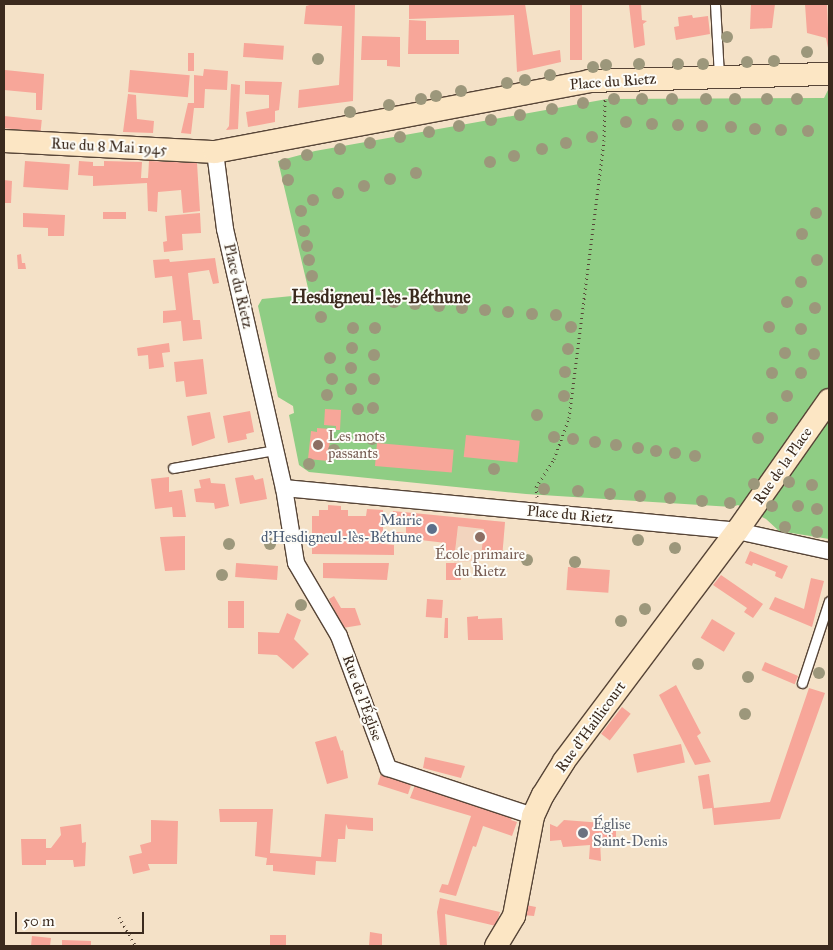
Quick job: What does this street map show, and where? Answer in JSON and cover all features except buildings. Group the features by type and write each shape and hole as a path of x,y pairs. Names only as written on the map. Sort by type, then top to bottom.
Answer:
{"street":[{"name":"Place du Rietz","path":"829,74 605,80 215,152 225,229 284,488 737,531 829,551"},
{"name":"Rue du 8 Mai 1945","path":"4,140 215,152"},
{"name":"Rue de la Place","path":"737,531 829,400"},
{"name":"Rue de l'Église","path":"284,488 296,563 339,636 388,768 533,816"},
{"name":"Rue d'Haillicourt","path":"496,946 514,916 533,816 564,761 737,531"}],"lane":[{"path":"715,4 719,76"},
{"path":"173,468 275,450"},
{"path":"802,683 829,601"}],"path":[{"path":"545,513 535,490 554,459 568,418 604,136 605,80"},
{"path":"119,917 136,946"}],"shaded area":[{"name":"École primaire du Rietz","path":"459,518 505,522 502,558 454,563"}],"green space":[{"path":"829,88 829,539 779,531 766,519 738,505 732,507 526,494 309,472 299,465 289,415 294,413 293,406 278,397 258,306 262,299 302,295 308,288 278,161 315,151 607,99 824,98"}],"place":[{"name":"Les mots passants","path":"318,445"},
{"name":"Mairie d'Hesdigneul-lès-Béthune","path":"432,529"},
{"name":"École primaire du Rietz","path":"480,537"},
{"name":"Église Saint-Denis","path":"583,833"}],"district":[{"name":"Hesdigneul-lès-Béthune","path":"381,297"}]}
